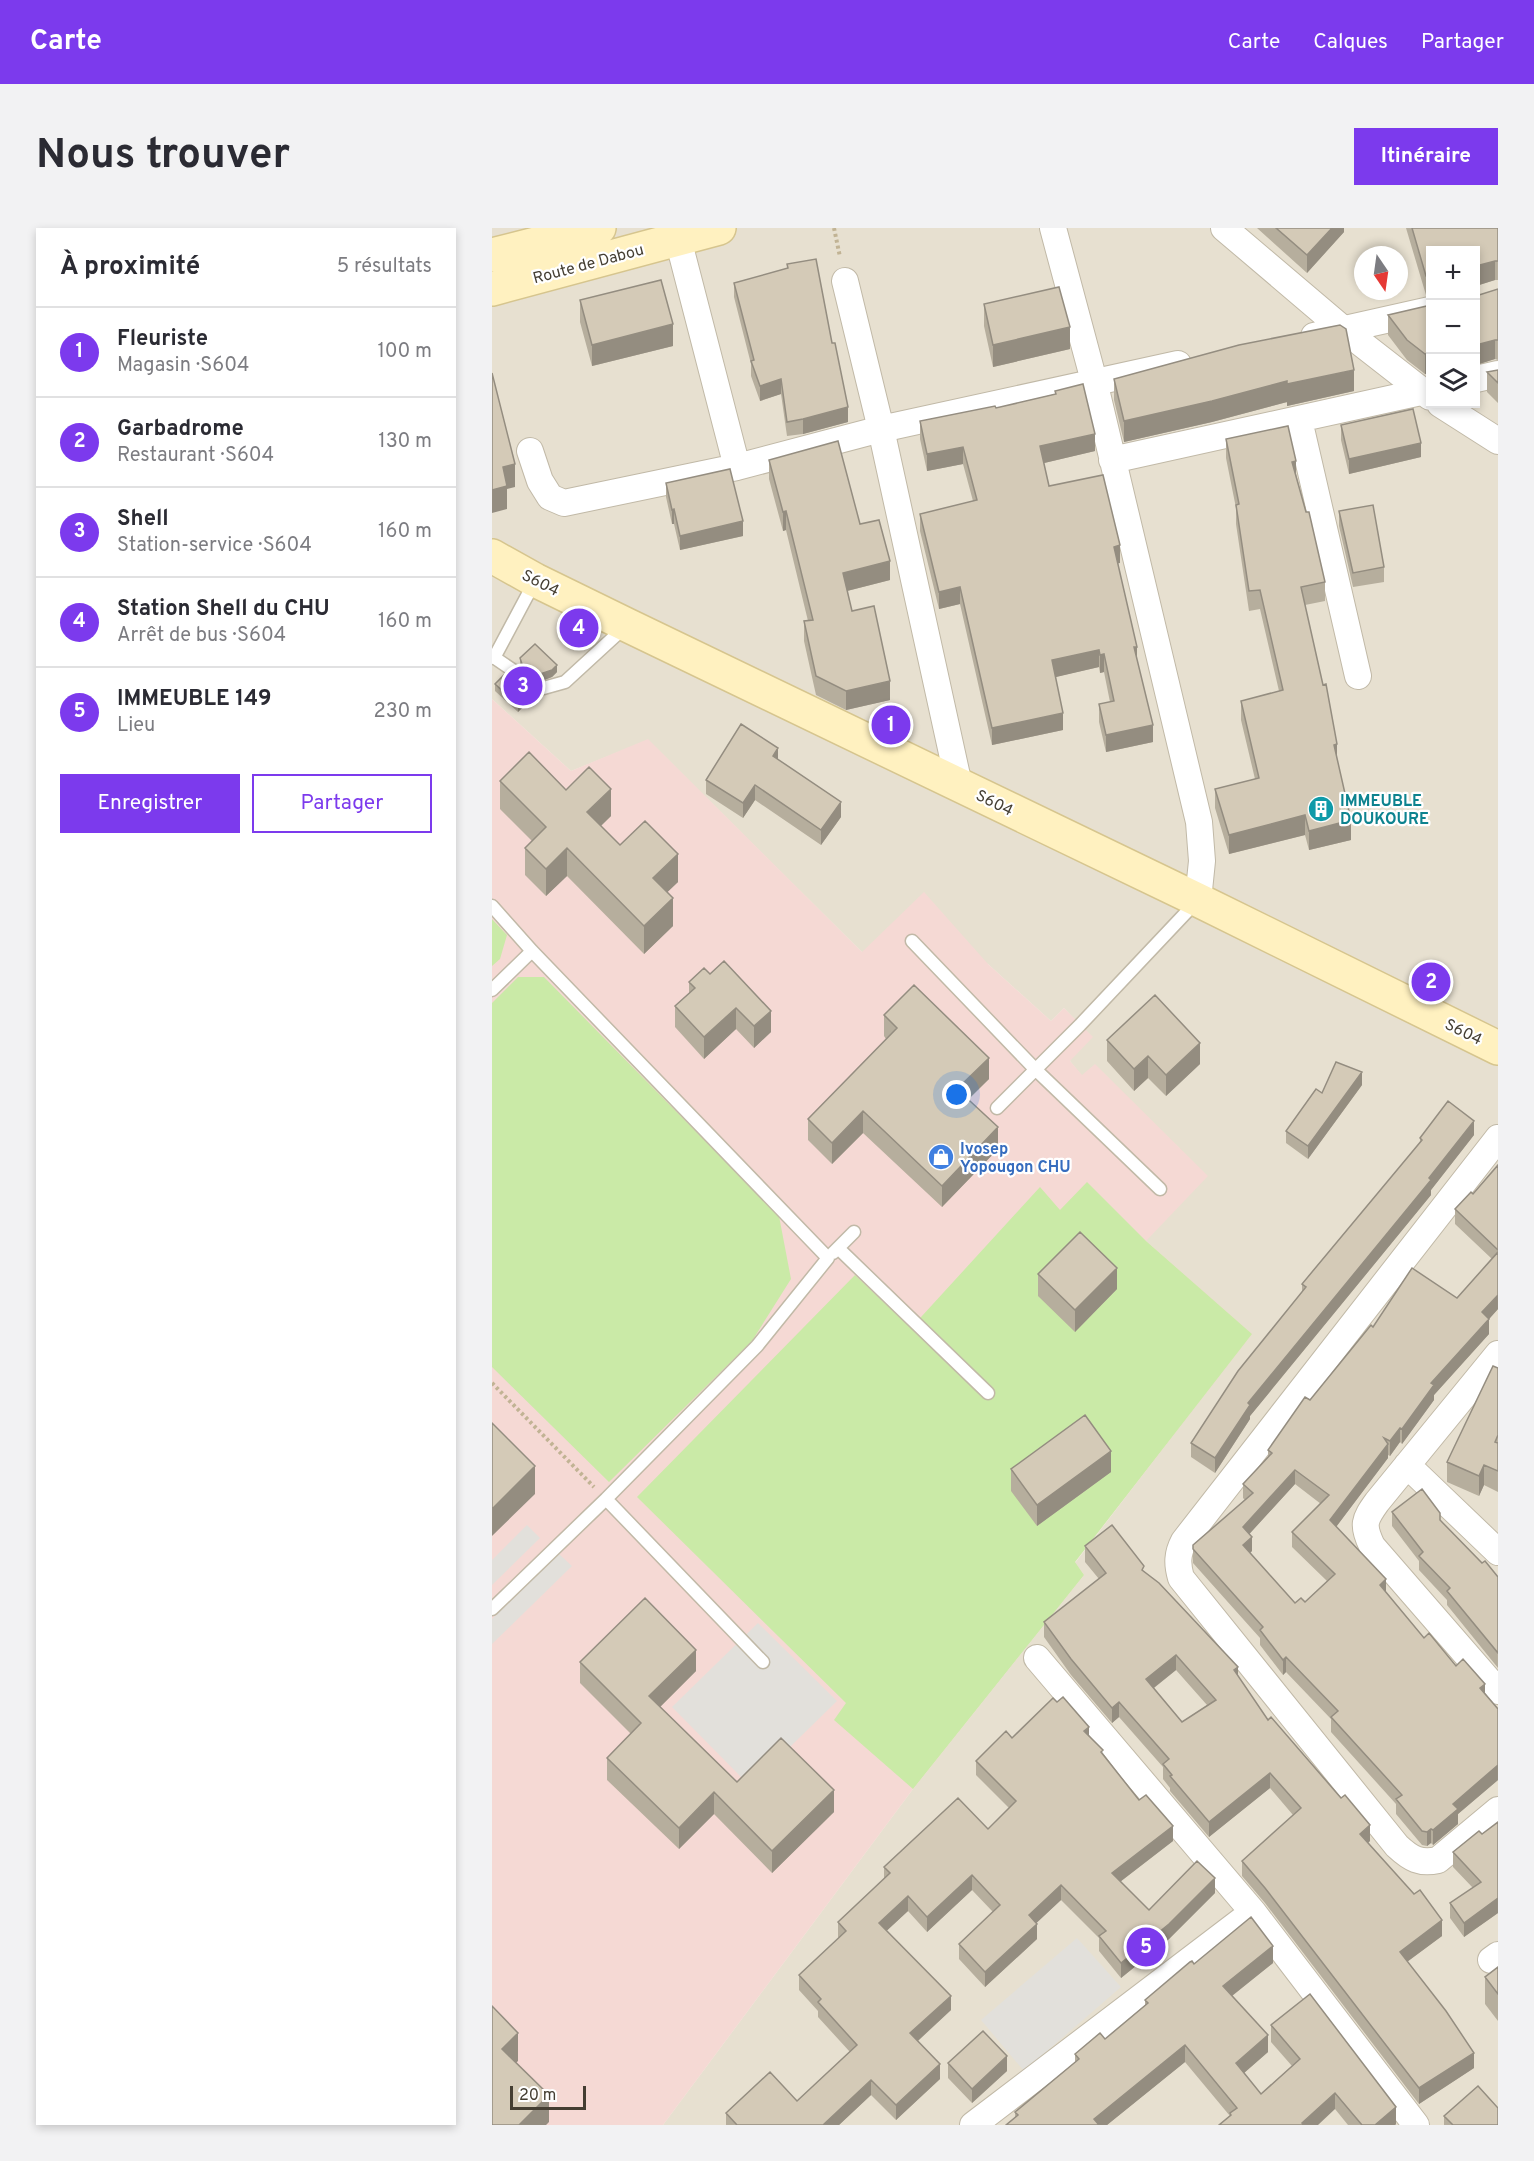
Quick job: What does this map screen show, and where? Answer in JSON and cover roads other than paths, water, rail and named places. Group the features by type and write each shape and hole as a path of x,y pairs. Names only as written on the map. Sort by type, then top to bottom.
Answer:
{"street":[{"path":"492,255 599,228"},
{"name":"Route de Dabou","path":"492,289 719,228"},
{"path":"1053,228 1094,381 1199,822 1202,861 1198,900"},
{"path":"1224,228 1344,330 1426,392"},
{"path":"678,239 737,467"},
{"path":"845,281 882,429 959,785"},
{"path":"1287,342 1426,311"},
{"path":"530,451 540,481 550,497 564,503 737,467 882,429 1196,360"},
{"path":"1480,379 1498,374"},
{"path":"1112,460 1299,420 1426,397"},
{"path":"1449,408 1498,441"},
{"path":"1299,420 1358,676"},
{"name":"S604","path":"492,556 535,580 627,625 1198,900 1498,1048"},
{"path":"1498,1138 1184,1541 1178,1553 1178,1566 1181,1578 1406,1854 1414,1860 1426,1863 1438,1860 1498,1810"},
{"path":"1496,1359 1407,1465 1368,1515 1365,1523 1372,1546 1498,1691"},
{"path":"1407,1465 1498,1552"},
{"path":"1037,1658 1253,1912 1416,2125"},
{"path":"973,2125 1253,1912"}],"lane":[{"path":"514,671 493,657 535,580"},
{"path":"540,689 565,682 627,625"},
{"path":"997,1108 1198,900"},
{"path":"492,906 532,951 828,1258"},
{"path":"912,941 1035,1069 1160,1189"},
{"path":"492,990 532,951"},
{"path":"492,1609 606,1499 757,1346 828,1258 854,1232"},
{"path":"838,1248 988,1393"},
{"path":"606,1499 763,1662"}],"place":[{"name":"Station Shell du CHU","path":"579,628"},
{"name":"Shell","path":"523,686"},
{"name":"Fleuriste","path":"891,725"},
{"name":"IMMEUBLE DOUKOURE","path":"1321,809"},
{"name":"Garbadrome","path":"1431,982"},
{"name":"Ivosep Yopougon CHU","path":"941,1157"},
{"name":"IMMEUBLE 149","path":"1146,1947"}]}
